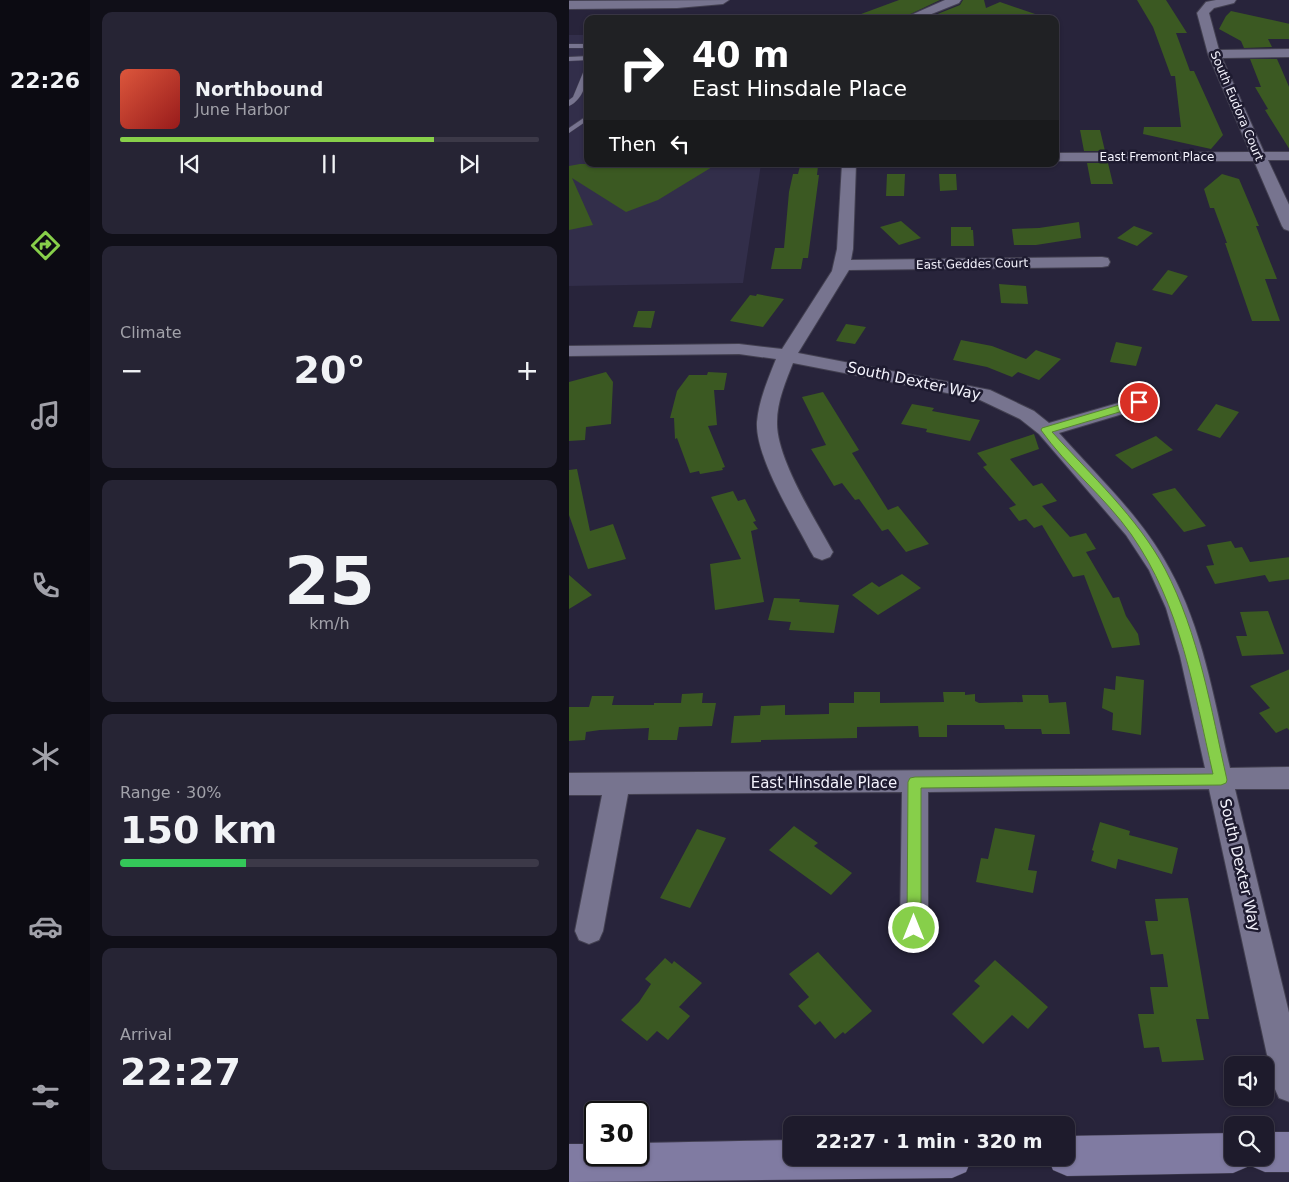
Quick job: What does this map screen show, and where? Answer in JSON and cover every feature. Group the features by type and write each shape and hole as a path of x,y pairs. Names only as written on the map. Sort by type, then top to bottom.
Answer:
{"main road":[{"path":"1274,1152 1289,1152"},
{"path":"1075,1156 1224,1153"},
{"path":"569,1164 783,1161"}],"street":[{"path":"569,5 685,4 723,0"},
{"path":"918,15 955,0"},
{"name":"South Eudora Court","path":"1230,0 1210,5 1203,13 1214,54 1289,226"},
{"path":"1214,54 1289,53"},
{"name":"East Fremont Place","path":"1059,158 1289,156"},
{"path":"822,552 773,458 768,438 767,421 773,390 787,356 834,283 842,265 849,167"},
{"name":"East Geddes Court","path":"842,265 1102,262"},
{"name":"South Dexter Way","path":"569,351 739,349 787,356 983,394 1027,415 1046,430 1134,530 1159,569 1177,608 1192,656 1221,780 1289,1087"},
{"path":"1046,430 1139,402"},
{"name":"East Hinsdale Place","path":"569,784 1289,778"},
{"path":"914,928 915,782"},
{"path":"589,931 617,784"}],"lane":[{"path":"569,46 584,46"},
{"path":"569,58 584,58"},
{"path":"569,103 576,98 584,78"},
{"path":"569,130 584,120"}],"shaded area":[{"path":"569,35 584,35 584,167 761,167 743,283 569,286"}],"building":[{"path":"899,0 940,0 908,15 858,15"},
{"path":"963,0 984,0 986,8 1000,2 1038,15 935,15 960,5"},
{"path":"1137,0 1166,0 1187,33 1176,33 1190,71 1194,71 1223,135 1211,149 1143,134 1144,127 1181,127 1175,76 1171,76 1153,27"},
{"path":"1231,11 1290,24 1290,39 1268,39 1272,47 1244,48 1241,41 1219,29"},
{"path":"1250,59 1277,59 1281,68 1290,89 1290,150 1265,110 1268,109 1255,87 1261,87"},
{"path":"1080,130 1100,130 1105,151 1084,151"},
{"path":"1087,163 1108,163 1113,184 1091,184"},
{"path":"584,164 584,167 712,167 658,200 626,212 572,178 593,225 569,230 569,166"},
{"path":"800,167 818,167 817,175 819,175 808,258 803,258 801,269 771,269 775,248 784,248 789,192 793,174 798,174"},
{"path":"887,174 905,174 904,196 886,196"},
{"path":"939,174 956,174 957,190 940,191"},
{"path":"1222,174 1239,179 1259,226 1256,226 1277,279 1265,279 1280,321 1252,321 1225,243 1227,243 1214,208 1210,208 1204,189"},
{"path":"901,221 921,238 899,245 880,227"},
{"path":"1079,222 1081,238 1036,245 1014,245 1012,229 1039,228"},
{"path":"1134,226 1153,233 1137,246 1117,238"},
{"path":"951,227 971,227 971,230 973,230 974,246 951,246"},
{"path":"1168,270 1188,276 1172,295 1152,290"},
{"path":"999,284 1026,286 1028,304 1001,303"},
{"path":"757,294 784,299 763,327 730,321 750,295 756,296"},
{"path":"638,311 655,311 651,328 633,327"},
{"path":"846,324 866,327 855,344 836,341"},
{"path":"961,340 992,346 1026,359 1036,350 1061,359 1039,380 1018,372 1012,377 987,367 953,360"},
{"path":"1116,342 1142,347 1136,366 1110,362"},
{"path":"606,372 613,382 611,424 586,427 585,440 569,441 569,382"},
{"path":"708,372 727,373 724,390 714,390 717,425 708,426 725,467 722,468 723,470 700,474 699,471 690,473 677,438 675,439 674,418 670,418 677,391 689,375 707,375"},
{"path":"823,392 859,450 852,453 888,510 898,506 929,544 906,552 888,529 882,531 859,499 855,500 842,483 834,486 811,449 826,445 802,397"},
{"path":"912,404 934,408 932,411 980,420 970,441 926,432 927,429 901,424"},
{"path":"1216,404 1239,412 1220,438 1197,430"},
{"path":"1034,434 1039,449 1010,459 1033,486 1042,483 1057,501 1042,506 1070,537 1086,533 1096,549 1086,552 1113,598 1119,597 1126,616 1138,634 1140,645 1112,648 1084,575 1073,577 1042,525 1034,528 1026,519 1019,521 1009,508 1016,505 983,467 987,465 977,453"},
{"path":"1156,436 1173,450 1132,469 1115,455"},
{"path":"577,469 590,531 613,524 626,559 588,569 569,515 569,470"},
{"path":"1175,488 1206,526 1184,532 1152,494"},
{"path":"733,491 738,501 745,499 756,521 753,522 758,529 751,531 764,602 715,610 710,564 741,559 711,497"},
{"path":"1231,541 1235,548 1242,547 1250,562 1290,557 1290,579 1269,582 1265,575 1215,584 1206,566 1214,565 1207,545"},
{"path":"902,574 921,588 878,615 852,595 872,582 879,587"},
{"path":"569,575 592,595 569,609"},
{"path":"774,598 800,599 799,602 839,605 834,633 789,630 791,622 768,620"},
{"path":"1268,611 1284,654 1242,656 1236,636 1247,636 1240,612"},
{"path":"1290,669 1290,731 1287,728 1276,733 1259,713 1270,708 1250,686"},
{"path":"1116,676 1144,680 1141,735 1112,730 1113,713 1102,708 1104,688 1115,690"},
{"path":"854,692 880,692 880,703 944,702 943,692 965,692 965,695 975,694 975,701 979,703 1023,702 1022,695 1048,695 1049,703 1066,702 1070,734 1042,734 1041,729 1005,729 1004,725 947,725 947,737 919,737 918,726 857,727 857,738 761,740 761,742 731,743 734,716 760,715 761,706 785,705 785,715 829,714 829,703 854,703"},
{"path":"703,693 702,703 716,703 712,726 679,727 677,740 648,740 649,728 586,732 585,740 569,741 569,707 589,707 592,696 614,696 612,705 654,705 654,703 681,703 682,694"},
{"path":"1100,822 1130,831 1129,835 1178,848 1172,874 1118,859 1116,869 1091,861"},
{"path":"794,826 818,843 814,846 852,873 831,895 769,850"},
{"path":"995,828 1035,835 1028,870 1037,871 1033,893 976,882 981,858 988,859"},
{"path":"697,829 726,838 690,908 660,898"},
{"path":"1188,898 1209,1019 1196,1019 1204,1060 1162,1062 1159,1047 1144,1048 1138,1014 1154,1014 1150,987 1168,987 1163,954 1151,955 1145,921 1158,921 1155,899"},
{"path":"818,952 872,1011 845,1034 843,1032 835,1039 820,1021 815,1025 798,1006 809,997 789,974"},
{"path":"665,958 672,964 674,961 702,983 679,1007 690,1016 668,1040 657,1031 647,1041 621,1020 639,1002 651,984 645,979"},
{"path":"995,960 1048,1007 1028,1029 1012,1015 983,1044 952,1014 980,986 974,981"}],"route":[{"path":"914,928 915,782 1221,780 1192,656 1177,608 1159,569 1134,530 1046,430 1139,402"}]}
